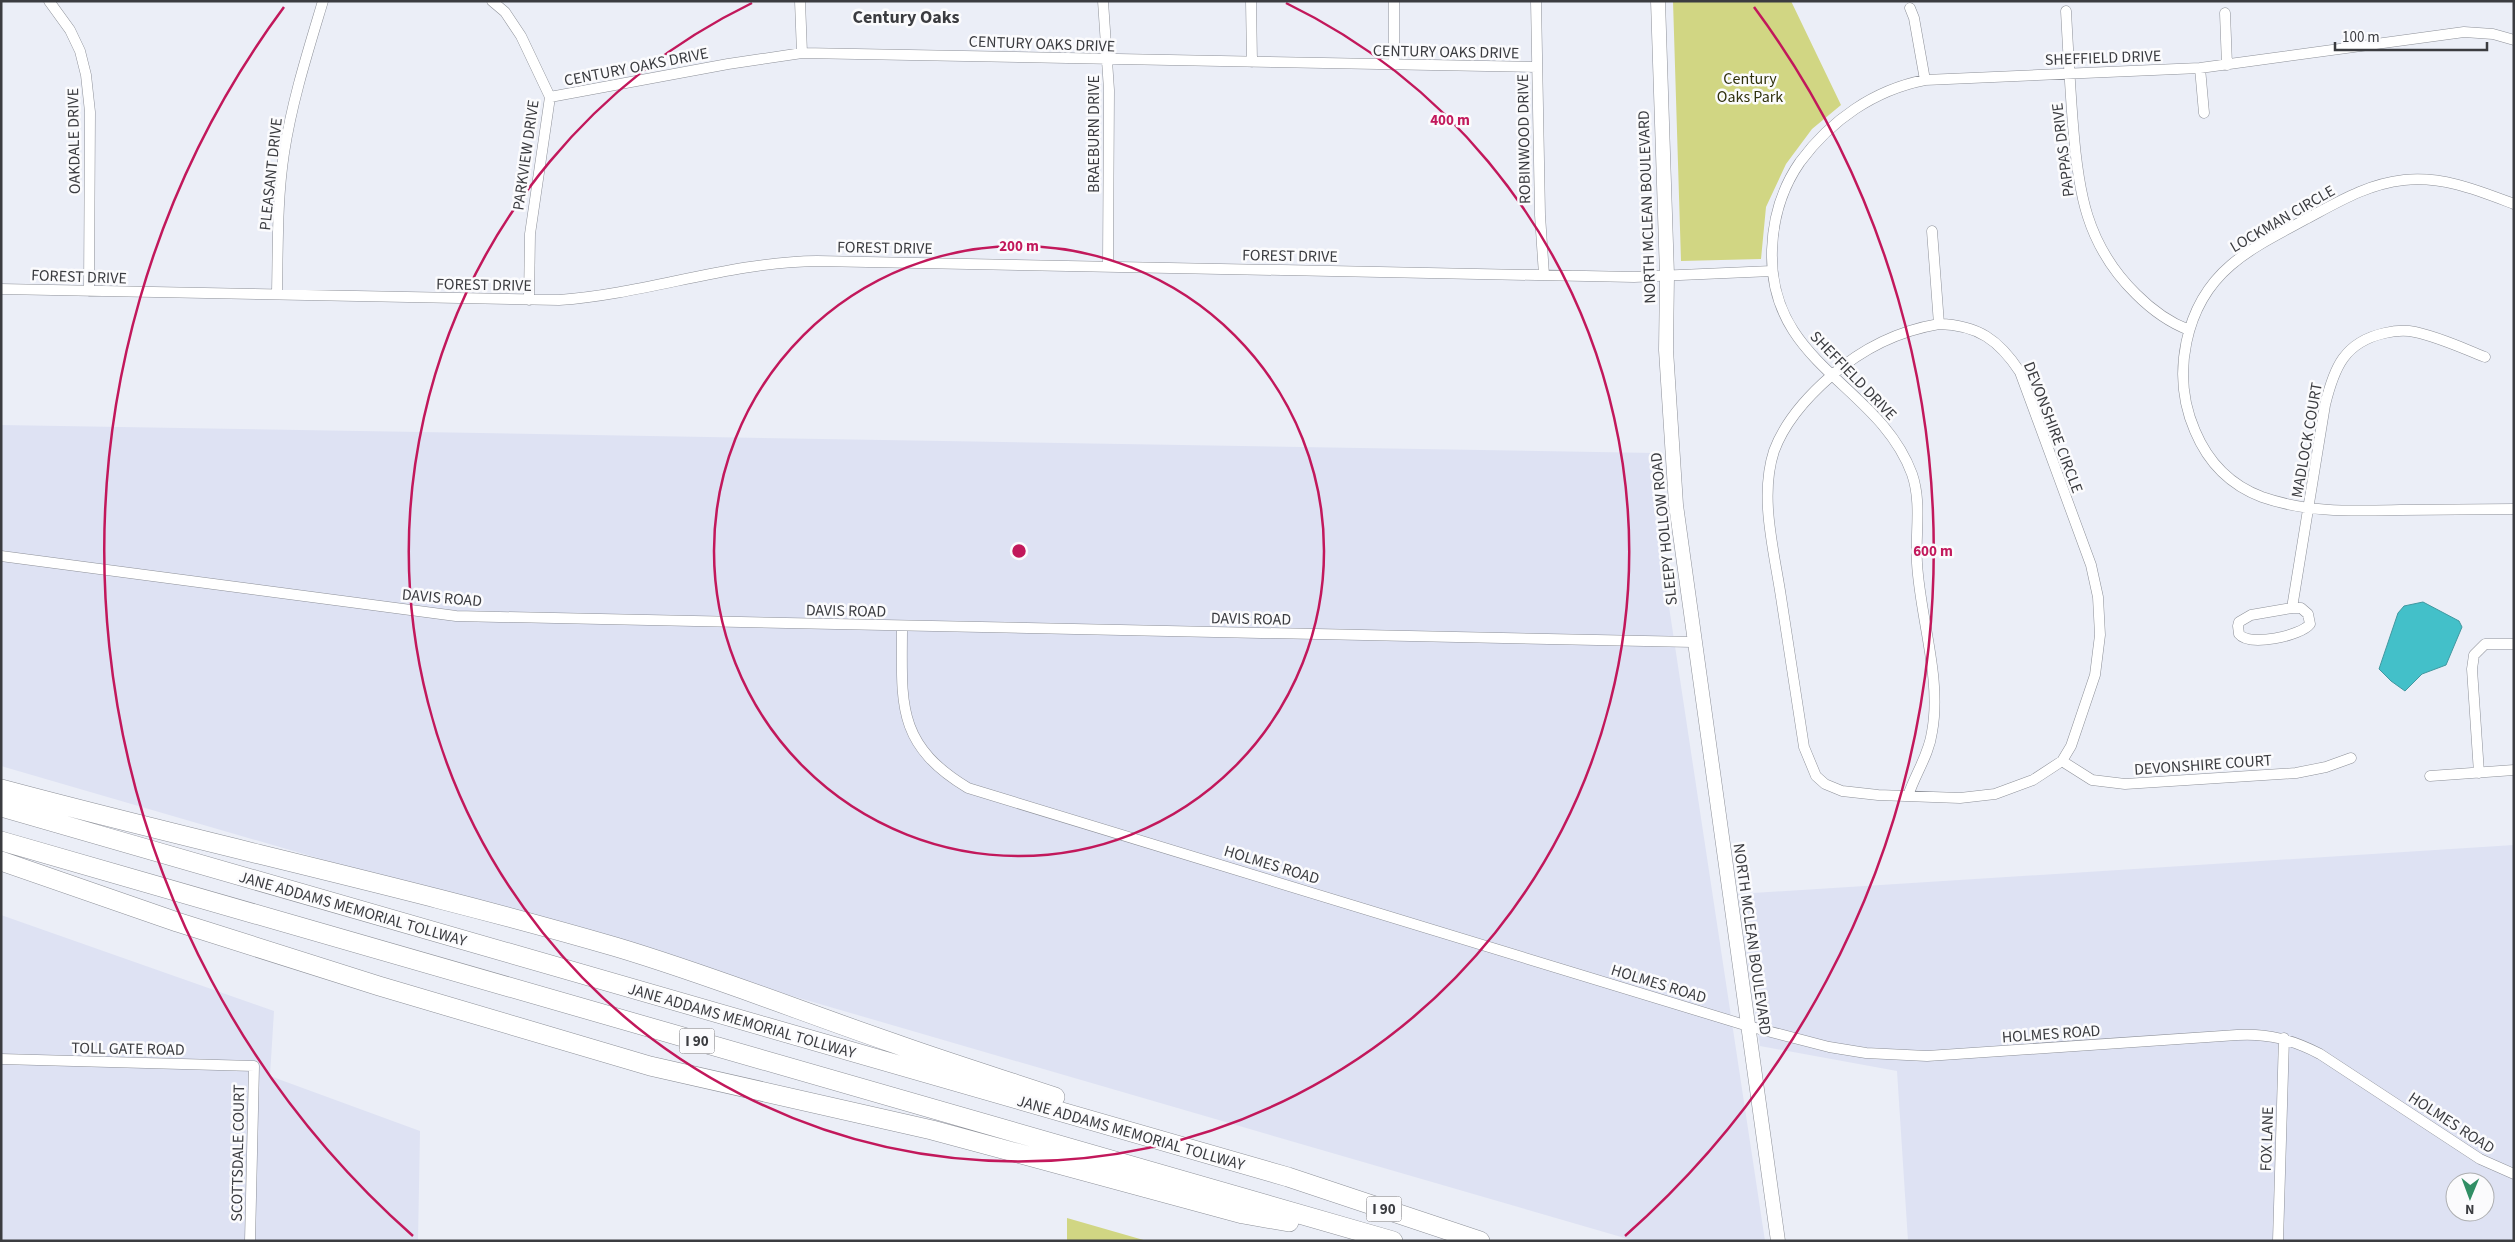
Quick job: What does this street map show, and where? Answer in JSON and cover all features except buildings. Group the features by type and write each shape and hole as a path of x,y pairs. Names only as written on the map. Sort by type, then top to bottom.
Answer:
{"highway":[{"path":"1,789 116,820 288,859 616,947 756,992 892,1043 1288,1177"},
{"name":"JANE ADDAMS MEMORIAL TOLLWAY","path":"1,806 1288,1177 1480,1241"},
{"name":"JANE ADDAMS MEMORIAL TOLLWAY","path":"1,840 1393,1241"},
{"path":"1,862 177,922 360,981 650,1066 932,1130 1243,1214 1387,1241"}],"main road":[{"name":"NORTH MCLEAN BOULEVARD","path":"1658,1 1667,276 1669,413"},
{"name":"SLEEPY HOLLOW ROAD","path":"1669,413 1676,504 1693,642"},
{"name":"NORTH MCLEAN BOULEVARD","path":"1693,642 1778,1241"}],"street":[{"name":"OAKDALE DRIVE","path":"49,1 70,30 80,51 86,75 90,112 89,291"},
{"name":"PLEASANT DRIVE","path":"277,293 279,199 284,153 296,96 323,1"},
{"name":"PARKVIEW DRIVE","path":"492,1 505,12 521,36 550,97 530,234 529,300"},
{"path":"800,1 802,53"},
{"name":"BRAEBURN DRIVE","path":"1103,1 1110,90 1108,266"},
{"path":"1251,1 1252,62"},
{"path":"1394,1 1394,66"},
{"name":"ROBINWOOD DRIVE","path":"1536,1 1540,215 1544,276"},
{"path":"1910,8 1915,23 1925,80"},
{"name":"PAPPAS DRIVE","path":"2066,11 2069,73 2079,187 2086,215 2097,241 2113,268 2141,299 2165,318 2189,330"},
{"path":"2225,13 2227,65"},
{"name":"SHEFFIELD DRIVE","path":"1908,796 1930,744 1934,710 1917,562 1916,495 1907,461 1892,436 1804,348 1788,324 1772,271 1772,236 1779,203 1790,178 1804,157 1828,129 1857,107 1893,89 1925,80 2200,68 2464,32 2493,34 2514,40"},
{"name":"CENTURY OAKS DRIVE","path":"550,97 728,64 802,53 1394,66 1537,67"},
{"path":"2200,68 2204,113"},
{"name":"LOCKMAN CIRCLE","path":"2514,204 2462,184 2440,181 2399,181 2363,189 2239,258 2216,279 2198,309 2189,330 2184,362 2185,400 2195,433 2213,464 2231,480 2251,492 2322,511 2514,509"},
{"path":"1932,231 1939,324"},
{"name":"FOREST DRIVE","path":"1,289 277,293 529,300 586,298 722,271 786,261 1634,277 1772,271"},
{"name":"DEVONSHIRE CIRCLE","path":"1939,324 1962,326 1984,335 2000,345 2020,372 2096,580 2100,635 2095,674 2080,726 2062,761 2033,780 1995,794 1960,798 1859,794 1842,791 1825,784 1810,767 1804,748 1770,525 1768,483 1775,450 1788,423 1803,403 1831,376 1863,350 1909,331 1939,324"},
{"name":"MADLOCK COURT","path":"2292,608 2309,508 2318,440 2330,384 2338,364 2352,347 2371,336 2395,331 2413,331 2485,357"},
{"name":"DAVIS ROAD","path":"1,556 456,616 902,627 1693,642"},
{"path":"2292,608 2301,608 2308,614 2310,624 2301,632 2256,641 2246,640 2239,634 2238,626 2245,618 2292,608"},
{"name":"HOLMES ROAD","path":"902,627 902,694 907,720 914,738 936,765 968,788 1748,1026 1829,1047 1866,1053 1927,1056 2237,1035 2266,1035 2284,1038 2320,1054 2480,1159 2514,1174"},
{"path":"2479,773 2472,669 2474,655 2485,644 2514,644"},
{"name":"DEVONSHIRE COURT","path":"2062,761 2092,780 2125,784 2296,773 2326,767 2351,758"},
{"path":"2430,776 2514,770"},
{"name":"FOX LANE","path":"2278,1241 2284,1038"},
{"name":"TOLL GATE ROAD","path":"1,1059 254,1066"},
{"name":"SCOTTSDALE COURT","path":"250,1241 254,1066"}],"shaded area":[{"path":"1,425 1654,453 1655,514 1765,1241 1635,1241 1,766"},
{"path":"2514,845 2514,1241 1908,1241 1897,1071 1760,1046 1738,894"},
{"path":"1,915 274,1011 270,1076 420,1131 418,1241 1,1241"}],"green space":[{"name":"Century Oaks Park","path":"1673,1 1791,1 1841,105 1812,129 1786,164 1766,207 1761,259 1681,261"},
{"path":"1067,1218 1147,1241 1067,1241"}],"water":[{"path":"2423,602 2459,621 2462,627 2446,665 2422,674 2405,691 2379,669 2398,613 2404,606"}],"district":[{"name":"Century Oaks","path":"906,17"}]}
